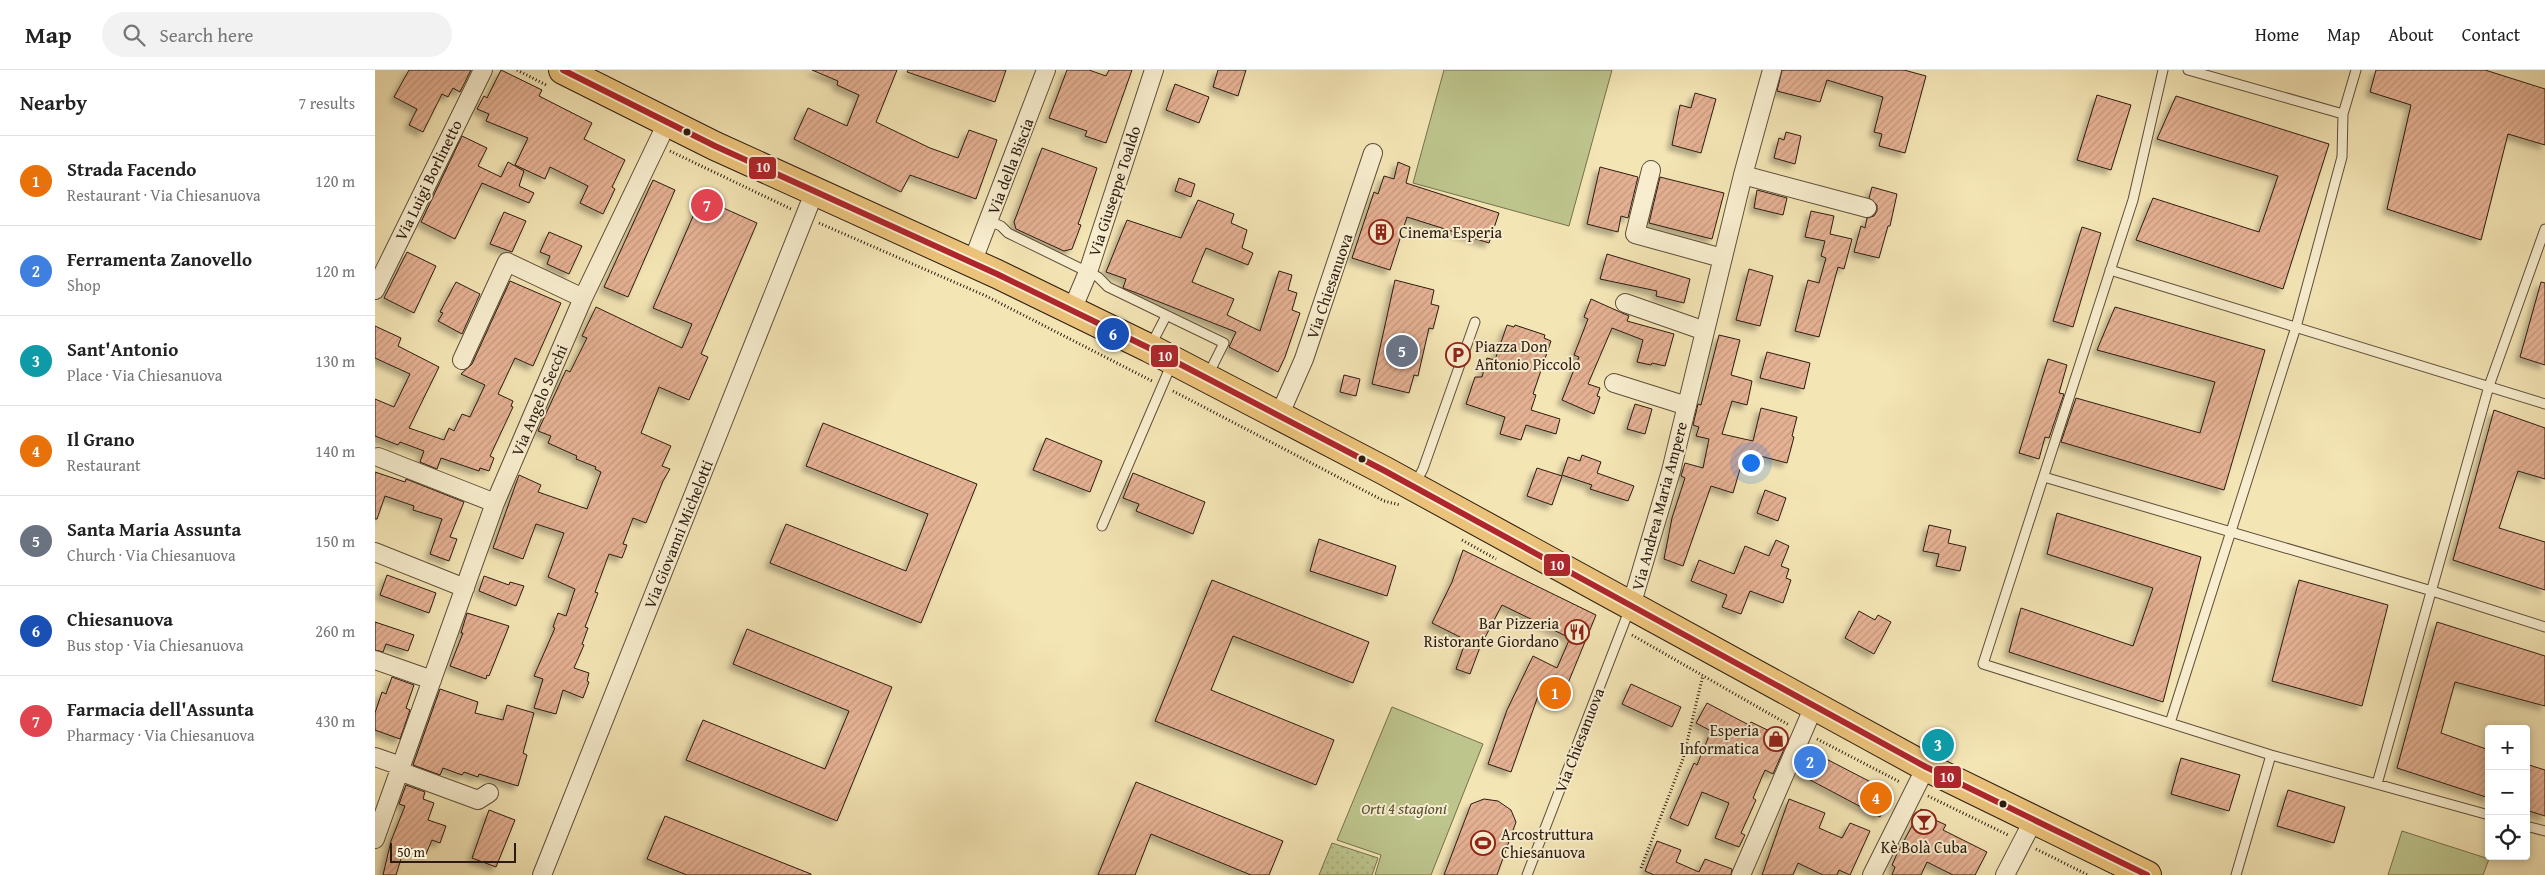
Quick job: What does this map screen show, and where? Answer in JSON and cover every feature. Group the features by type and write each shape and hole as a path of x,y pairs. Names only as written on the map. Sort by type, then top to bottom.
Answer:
{"main road":[{"path":"563,70 667,136 814,193 972,263 1149,348 1279,416 1408,496 1631,606 1710,664 1814,706 1926,767 2033,821 2147,875"}],"street":[{"name":"Via Luigi Borlinetto","path":"375,290 483,70"},
{"name":"Via della Biscia","path":"972,263 1047,70"},
{"name":"Via Giuseppe Toaldo","path":"1072,310 1088,272 1154,70"},
{"name":"Via Andrea Maria Ampere","path":"1631,606 1671,471 1743,175 1772,70"},
{"name":"Via Angelo Secchi","path":"375,840 495,503 583,298 667,136"},
{"name":"Via Chiesanuova","path":"1279,416 1304,359 1373,153"},
{"path":"1651,170 1635,234 1723,258"},
{"path":"1743,175 1867,208"},
{"name":"Via Giovanni Michelotti","path":"542,875 814,193"},
{"path":"462,360 507,262 583,298"},
{"path":"1625,303 1705,331"},
{"name":"Via Andrea Maria Ampere","path":"1614,383 1687,406"},
{"path":"378,457 495,503"},
{"path":"375,552 465,588"},
{"path":"375,660 432,680"},
{"path":"1741,875 1814,706"},
{"path":"375,757 478,800 489,793"},
{"path":"1873,875 1926,767"},
{"path":"2005,875 2033,821"}],"lane":[{"path":"2163,70 2133,200 1983,664 2271,755 2485,814"},
{"path":"2188,70 2343,114"},
{"path":"2170,723 2296,327 2341,157 2343,114 2356,70"},
{"path":"989,221 1001,226 1008,233 1098,277 1108,287 1224,343 1207,378"},
{"path":"2377,784 2489,386 2545,229"},
{"path":"2110,270 2545,404"},
{"path":"1149,348 1166,316"},
{"path":"1408,496 1426,461 1475,322"},
{"path":"1102,526 1173,361"},
{"path":"2044,477 2431,591 2545,627"},
{"name":"Via Chiesanuova","path":"1527,875 1631,606"},
{"path":"2236,875 2271,755"},
{"path":"2530,827 2545,831"}],"path":[{"path":"667,136 789,209"},
{"path":"823,225 986,296 1141,375"},
{"path":"1189,400 1384,500 1408,496"},
{"path":"1453,535 1497,559"},
{"path":"1631,635 1710,664 1792,726"},
{"path":"1641,868 1683,759 1710,664"},
{"path":"1811,736 1903,784"},
{"path":"1923,794 2008,835"},
{"path":"2033,848 2088,875"}],"green space":[{"path":"1444,70 1612,70 1569,226 1413,183"},
{"name":"Orti 4 stagioni","path":"1392,707 1483,744 1431,875 1375,875 1381,855 1337,840"},
{"path":"2402,831 2489,860 2483,875 2388,875"},
{"path":"1332,843 1378,858 1372,875 1319,875"}],"building":[{"path":"409,70 471,70 460,92 453,88 448,97 442,94 423,132 409,125 417,109 394,97"},
{"path":"501,70 542,90 539,96 592,123 584,139 625,160 612,187 615,189 603,214 580,203 588,186 550,167 545,179 515,165 528,138 486,121 489,114 477,109 484,96 487,98"},
{"path":"812,70 897,70 876,122 930,148 958,158 969,130 997,140 976,199 910,175 901,192 794,139 808,108 847,126 859,95 837,85 838,81"},
{"path":"908,70 1006,70 995,102 907,72"},
{"path":"1067,70 1089,70 1106,76 1109,70 1132,70 1106,143 1085,136 1087,131 1049,118"},
{"path":"1218,70 1246,70 1238,96 1213,87"},
{"path":"1782,70 1904,70 1926,76 1905,153 1879,146 1882,134 1874,132 1883,97 1827,80 1820,102 1777,91"},
{"path":"2376,70 2485,70 2545,89 2545,145 2508,134 2481,240 2387,209 2411,105 2370,92"},
{"path":"1175,84 1209,97 1199,123 1166,110"},
{"path":"1695,93 1716,99 1701,153 1672,145 1680,105 1691,108"},
{"path":"2097,95 2131,105 2111,170 2077,160"},
{"path":"2176,96 2329,144 2283,289 2136,240 2153,198 2259,232 2278,176 2157,139"},
{"path":"1786,132 1801,136 1795,164 1774,158 1779,138 1784,140"},
{"path":"462,136 487,148 478,166 501,177 508,162 524,171 519,186 534,193 529,203 482,183 455,239 421,222"},
{"path":"1042,148 1097,168 1078,224 1081,225 1072,249 1064,251 1016,229 1014,222"},
{"name":"Cinema Esperia","path":"1398,162 1410,167 1406,183 1499,213 1489,243 1407,217 1390,270 1352,258 1374,192 1378,194 1384,176 1394,179"},
{"path":"1600,167 1638,177 1628,218 1621,216 1618,232 1587,224"},
{"path":"1660,177 1724,193 1712,239 1649,223"},
{"path":"1179,178 1195,184 1191,197 1175,191"},
{"path":"653,180 675,190 628,297 604,287"},
{"path":"1872,187 1897,194 1890,226 1888,226 1879,258 1854,252 1861,226 1865,228 1867,218 1874,216 1877,211 1877,205 1869,198"},
{"path":"1757,190 1787,198 1783,215 1754,208"},
{"path":"701,198 757,223 701,354 708,357 689,400 659,387 641,433 671,446 662,466 670,469 663,481 646,523 633,518 623,544 627,545 622,558 609,554 595,592 598,593 585,627 588,628 582,644 584,645 574,668 589,673 587,681 589,682 583,698 563,690 556,714 534,708 543,679 534,676 555,628 553,627 558,613 566,616 575,589 548,577 564,533 536,524 523,559 493,548 519,475 541,485 538,492 587,509 601,472 595,469 596,467 576,459 577,456 548,443 551,436 538,431 566,370 570,372 587,338 582,336 596,307 682,348 692,324 653,308"},
{"path":"1198,200 1234,214 1231,223 1247,230 1242,248 1253,253 1248,265 1206,248 1192,282 1234,299 1227,315 1260,331 1279,271 1292,275 1288,290 1297,293 1292,310 1300,313 1278,372 1229,347 1236,332 1123,288 1126,279 1106,272 1127,220 1181,238"},
{"path":"1811,211 1834,216 1830,234 1852,239 1844,269 1838,267 1819,337 1795,331 1808,280 1819,283 1826,258 1821,256 1825,241 1805,237"},
{"path":"504,212 526,221 512,252 490,244"},
{"path":"2082,227 2101,233 2073,327 2053,321"},
{"path":"549,232 582,246 569,274 547,264 550,256 540,252"},
{"path":"407,252 436,266 414,313 384,298"},
{"path":"1607,254 1690,279 1684,303 1656,296 1657,291 1600,279"},
{"path":"1749,269 1773,276 1760,326 1736,320"},
{"path":"1395,280 1434,290 1431,304 1439,306 1433,329 1429,328 1418,376 1414,375 1409,393 1372,384"},
{"path":"510,281 561,303 533,366 515,358 498,394 513,401 511,406 513,407 490,456 494,458 489,471 480,468 479,471 441,458 437,469 420,462 424,451 400,442 398,445 375,436 375,399 394,407 410,374 375,358 375,326 401,338 398,346 439,367 409,428 444,440 449,428 454,431 462,414 470,417 485,385 461,374 472,364"},
{"path":"456,282 480,294 462,334 438,321 443,313 440,312"},
{"path":"2541,282 2545,283 2545,365 2520,357"},
{"path":"1591,299 1629,316 1627,321 1674,334 1665,366 1652,363 1651,365 1637,362 1643,340 1612,328 1588,384 1600,388 1597,396 1600,397 1594,414 1562,400 1579,357 1574,355 1588,319 1584,317"},
{"path":"2115,307 2265,350 2224,490 2061,442 2076,398 2200,433 2215,382 2097,350"},
{"path":"1507,325 1514,327 1515,325 1545,335 1544,338 1551,341 1533,394 1536,395 1531,410 1560,419 1556,434 1526,425 1521,440 1500,434 1505,417 1466,404 1475,377 1482,377 1487,358 1495,360"},
{"path":"1719,335 1740,340 1731,375 1752,381 1747,405 1732,401 1722,434 1753,441 1761,408 1797,417 1792,436 1794,437 1787,463 1745,452 1733,493 1711,486 1683,566 1664,559 1672,518 1685,478 1681,476 1685,463 1703,468 1709,439 1696,436 1699,427 1693,425 1698,404 1701,405"},
{"path":"1767,352 1810,363 1804,389 1760,378"},
{"path":"2048,359 2067,365 2059,393 2064,394 2049,438 2045,437 2039,459 2019,453"},
{"path":"1344,375 1360,379 1356,396 1340,392"},
{"path":"1635,404 1652,409 1645,434 1627,429"},
{"path":"2494,410 2545,428 2545,479 2518,471 2499,528 2545,542 2545,590 2453,560"},
{"path":"823,423 977,484 921,623 770,563 786,524 906,571 928,514 806,466"},
{"path":"1046,438 1102,461 1090,492 1033,470"},
{"path":"1582,455 1601,462 1597,473 1634,486 1628,501 1590,489 1592,485 1562,475 1568,457 1580,461"},
{"path":"1537,468 1562,476 1552,505 1527,496"},
{"path":"375,472 405,482 406,479 464,502 450,537 457,539 449,561 430,554 442,519 413,510 414,506 385,496 377,519 375,519"},
{"path":"1133,473 1205,502 1193,534 1136,511 1139,504 1123,498"},
{"path":"1765,490 1786,498 1778,521 1757,513"},
{"path":"2057,513 2201,557 2163,702 2009,652 2021,608 2133,646 2153,588 2047,554"},
{"path":"1929,525 1951,530 1948,543 1966,547 1960,571 1936,566 1939,554 1923,551"},
{"path":"1319,539 1396,566 1387,596 1310,571"},
{"path":"1776,540 1789,546 1781,566 1789,569 1786,578 1791,580 1783,603 1750,591 1741,614 1722,607 1727,595 1691,581 1699,560 1734,574 1745,546 1769,556"},
{"path":"1463,550 1596,615 1559,705 1538,696 1511,772 1488,764 1507,710 1533,656 1557,668 1570,638 1502,605 1480,647 1470,674 1456,669 1466,640 1432,623 1452,582"},
{"path":"387,575 436,593 429,613 380,595"},
{"path":"484,576 509,585 510,582 524,586 516,606 479,591"},
{"path":"1212,580 1369,642 1353,683 1233,636 1211,690 1334,740 1316,785 1155,721"},
{"path":"2299,580 2388,605 2362,706 2272,681"},
{"path":"1859,611 1875,620 1878,615 1891,622 1874,654 1845,638"},
{"path":"467,613 509,626 489,676 487,675 486,679 450,666 463,633 461,633"},
{"path":"375,622 414,635 408,651 386,644 383,652 375,650"},
{"path":"2437,622 2545,656 2545,706 2455,682 2441,733 2485,749 2485,797 2397,768"},
{"path":"747,629 892,687 837,821 686,760 703,720 825,769 849,711 733,664"},
{"path":"392,677 414,685 406,708 410,710 400,739 375,730 375,713 382,692 386,694"},
{"path":"1631,684 1681,707 1672,727 1622,704"},
{"path":"440,689 478,702 475,713 503,720 507,705 534,713 523,753 527,755 518,786 479,774 478,777 464,772 462,775 443,768 440,775 413,765"},
{"path":"1707,703 1749,725 1751,722 1788,740 1773,774 1765,770 1753,798 1756,800 1741,833 1745,835 1739,847 1715,838 1729,803 1702,792 1688,826 1670,818 1694,763 1697,765 1711,731 1696,723"},
{"path":"1807,749 1892,793 1880,817 1797,773"},
{"path":"2181,758 2240,775 2229,811 2171,794"},
{"path":"2530,765 2545,770 2545,816 2530,811"},
{"path":"1136,782 1283,841 1269,875 1251,875 1151,834 1135,875 1098,875"},
{"path":"406,785 425,792 423,799 434,803 428,820 446,826 440,843 432,840 426,854 405,846 396,875 383,875 391,841 405,806 399,804"},
{"path":"2288,790 2345,807 2334,843 2277,826"},
{"name":"Arcostruttura Chiesanuova","path":"1484,799 1498,801 1511,810 1516,822 1497,875 1444,875 1471,804"},
{"path":"1789,799 1825,813 1819,828 1842,838 1850,823 1870,831 1850,875 1839,870 1837,875 1823,875 1798,863 1793,875 1762,875"},
{"path":"1921,809 1935,815 1933,819 1946,825 1943,830 1987,852 1975,875 1953,875 1927,862 1921,875 1892,875 1895,867 1892,865"},
{"path":"489,810 515,820 496,867 472,858"},
{"path":"665,816 811,875 687,875 647,859"},
{"path":"1657,841 1681,850 1676,862 1699,872 1705,859 1732,869 1731,875 1654,875 1645,871"}],"transit line":[{"name":"10","path":"563,70 715,146 997,274 1149,348 1385,471 1926,767 2147,875"}],"place":[{"name":"Farmacia dell'Assunta","path":"707,205"},
{"name":"Cinema Esperia","path":"1381,232"},
{"name":"Chiesanuova","path":"1113,334"},
{"name":"Santa Maria Assunta","path":"1402,351"},
{"name":"Piazza Don Antonio Piccolo","path":"1458,355"},
{"name":"Bar Pizzeria Ristorante Giordano","path":"1577,632"},
{"name":"Strada Facendo","path":"1555,693"},
{"name":"Esperia Informatica","path":"1776,739"},
{"name":"Sant'Antonio","path":"1938,745"},
{"name":"Ferramenta Zanovello","path":"1810,762"},
{"name":"Il Grano","path":"1876,798"},
{"name":"Kè Bolà Cuba","path":"1924,822"},
{"name":"Arcostruttura Chiesanuova","path":"1483,843"}]}
